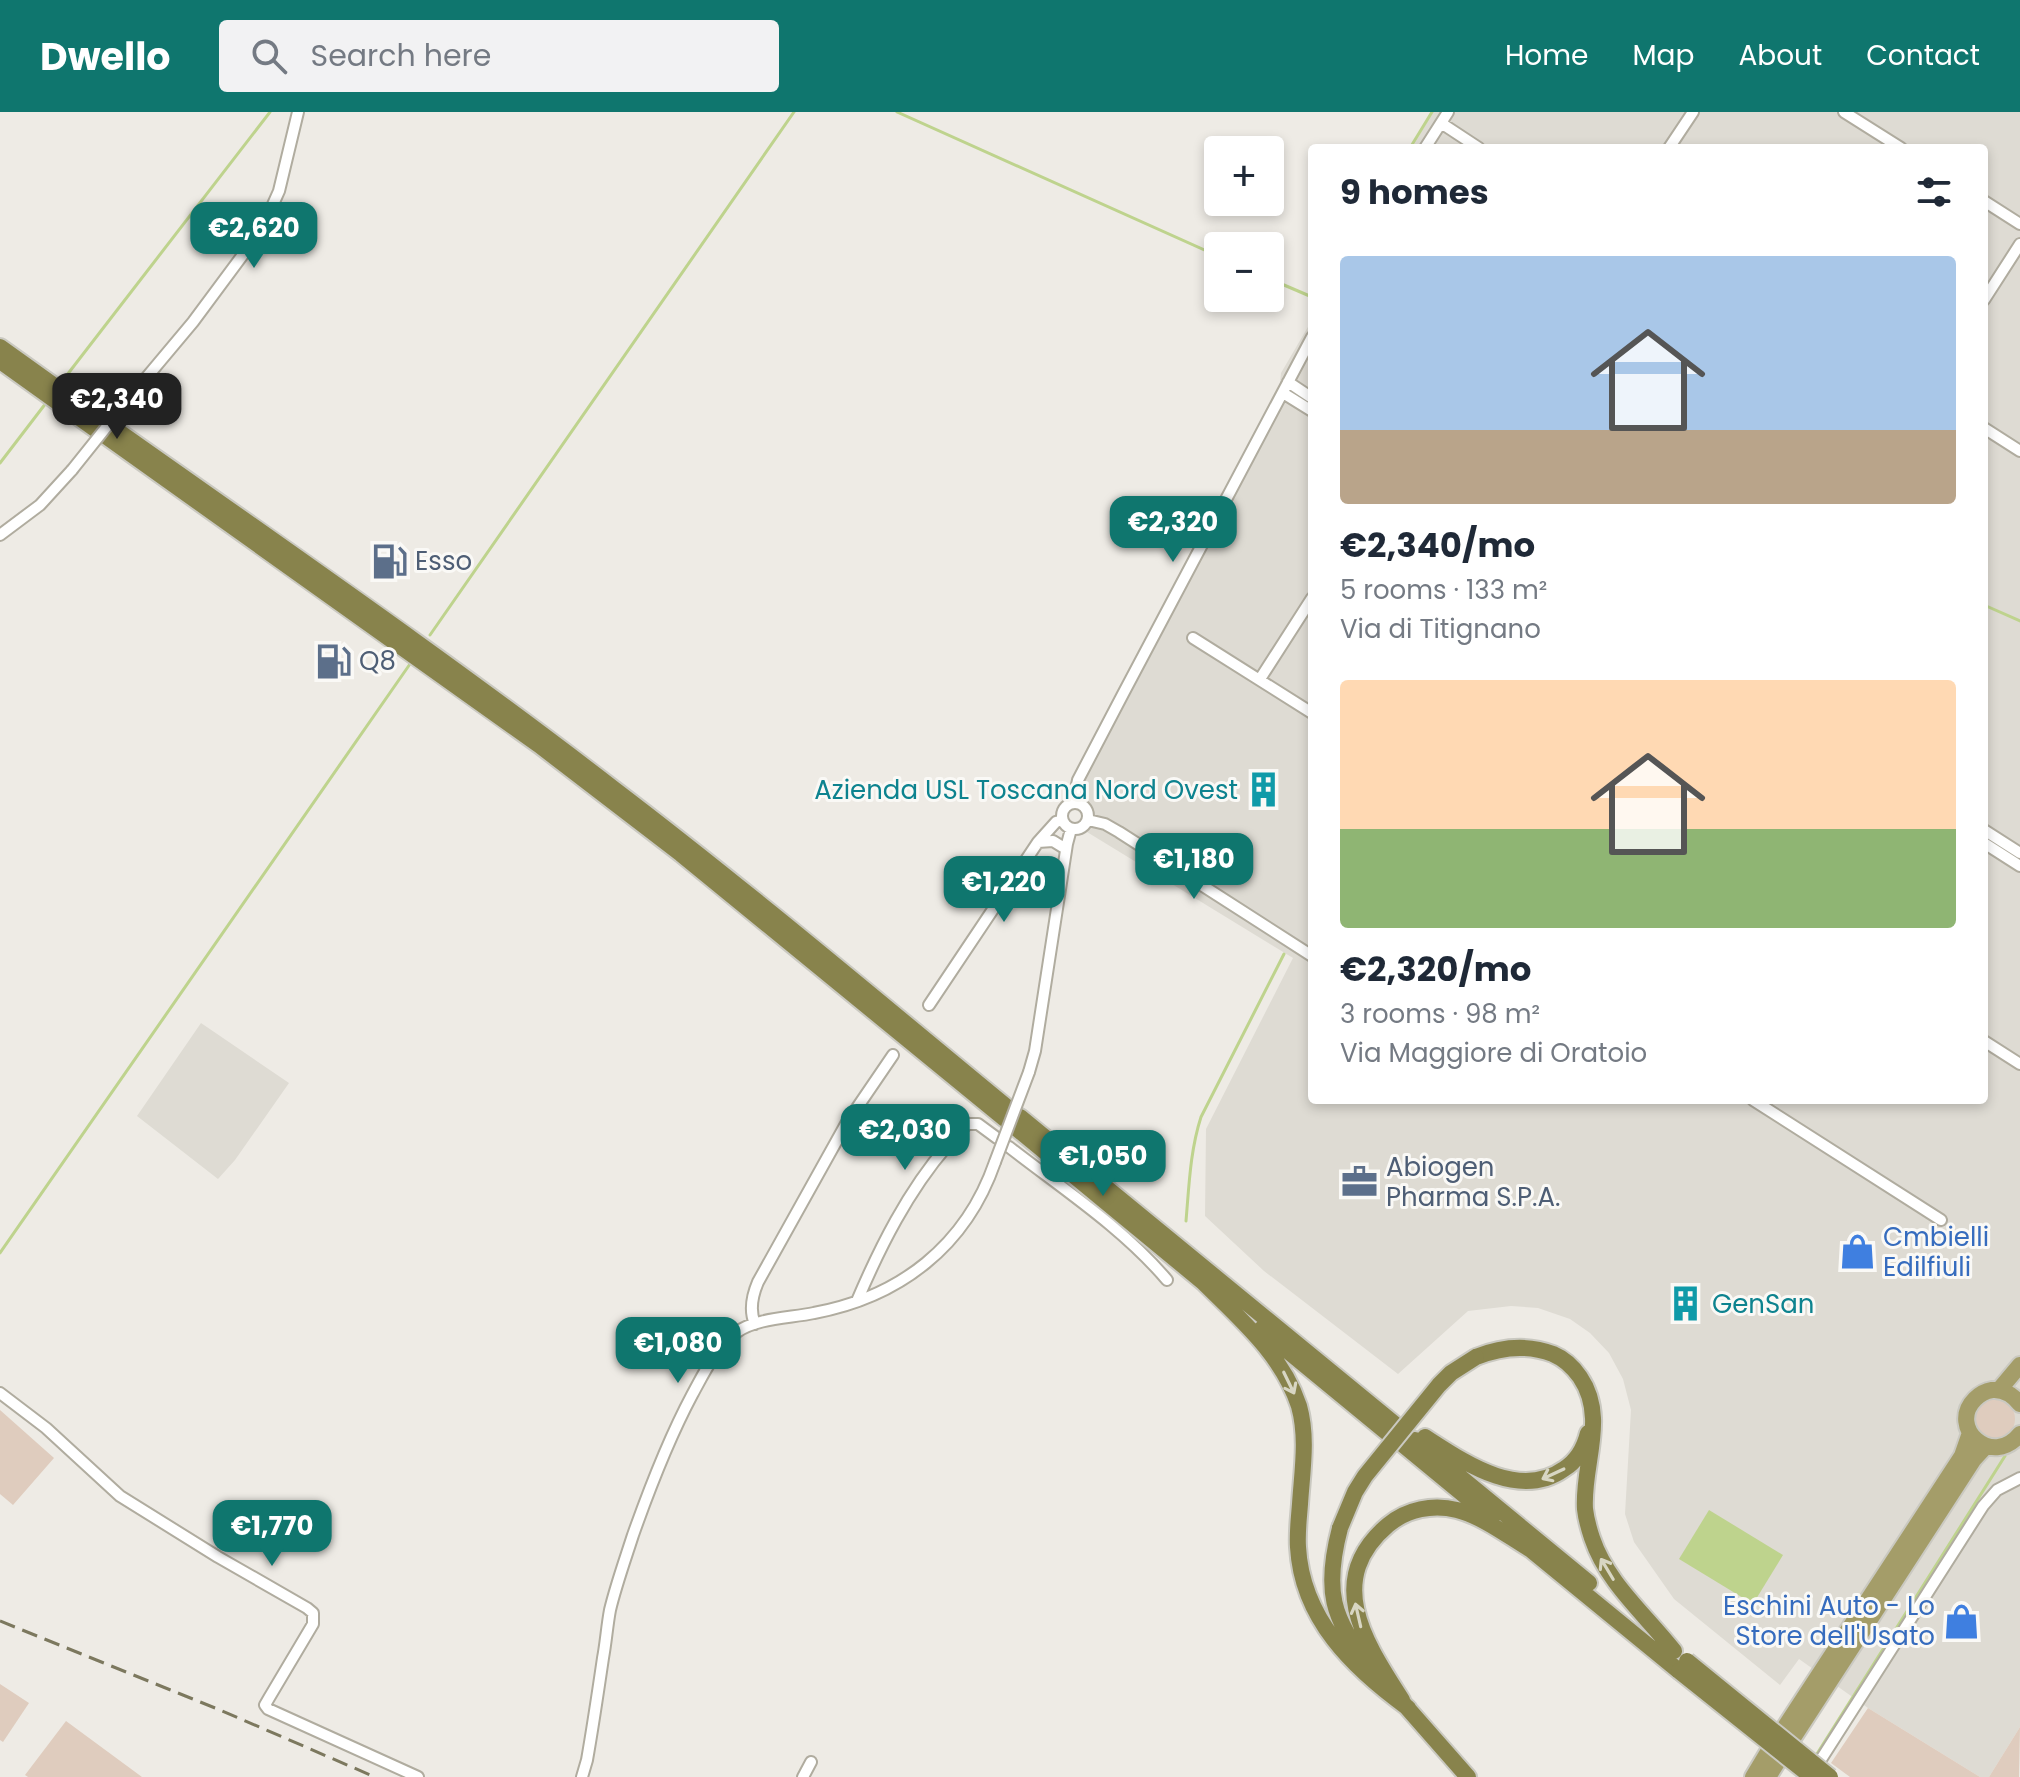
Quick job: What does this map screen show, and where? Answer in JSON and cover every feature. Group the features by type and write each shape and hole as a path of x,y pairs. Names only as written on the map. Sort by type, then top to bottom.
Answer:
{"highway":[{"path":"0,347 46,387"},
{"path":"0,361 63,398 492,697 701,856 1202,1281 1402,1432 1680,1661 1812,1777"},
{"path":"1012,1118 1377,1409 1533,1551 1830,1777"},
{"path":"1202,1281 1268,1349 1295,1394 1304,1434 1299,1556 1304,1582 1317,1615 1325,1630 1347,1656 1384,1691 1408,1708"},
{"path":"1468,1777 1358,1651 1341,1622 1331,1581 1340,1528 1365,1476 1439,1385 1456,1369 1476,1357 1511,1348 1533,1349 1557,1356 1581,1377 1588,1390 1593,1412 1585,1509 1592,1540 1615,1583 1680,1661"},
{"path":"1402,1432 1492,1474 1526,1482 1550,1477 1572,1464 1583,1448 1593,1412"},
{"path":"1408,1708 1369,1646 1358,1620 1356,1579 1368,1546 1403,1515 1442,1507 1467,1513 1533,1551"},
{"path":"1437,1743 1457,1777"},
{"path":"1437,1743 1479,1777"}],"main road":[{"path":"1999,1390 2020,1365"},
{"path":"1986,1446 1974,1459 1788,1734 1962,1456 1970,1433 1967,1417 1973,1401 1987,1391 1999,1390 2020,1401"},
{"path":"1970,1433 1977,1441 1997,1448 2016,1441"},
{"path":"1753,1777 1773,1756 1768,1777"}],"street":[{"path":"0,535 40,505 72,470 193,322 262,229 279,191 298,112"},
{"path":"1428,144 1448,112"},
{"path":"1672,144 1693,112"},
{"path":"1844,112 1895,144"},
{"path":"1441,123 1473,144"},
{"path":"1988,204 2020,224"},
{"path":"1988,294 2020,244"},
{"path":"1073,803 1078,780 1308,345"},
{"path":"1286,388 1308,396"},
{"path":"1286,388 1308,407"},
{"path":"1988,431 2020,451"},
{"path":"1260,679 1308,604"},
{"path":"1193,638 1308,710"},
{"path":"1073,803 1081,804 1088,811 1088,820 1079,829 1071,829 1062,820 1063,811 1073,803"},
{"path":"929,1005 1038,842 1056,822 1062,820"},
{"path":"1088,820 1105,824 1119,832 1308,953"},
{"path":"582,1777 610,1613 642,1509 666,1447 717,1352 737,1332 755,1324 832,1310 879,1293 906,1277 944,1246 974,1210 984,1191 1035,1051 1071,829"},
{"path":"1988,833 2020,853"},
{"path":"1038,842 1053,841 1066,849"},
{"path":"1988,846 2020,866"},
{"path":"1988,1044 2020,1064"},
{"path":"755,1324 751,1309 758,1282 839,1135 893,1055"},
{"path":"1759,1104 1941,1220"},
{"path":"857,1301 909,1197 922,1176 957,1135 968,1124 976,1123 997,1138"},
{"path":"1009,1147 1071,1193 1150,1259 1167,1280"},
{"path":"0,1393 46,1428 120,1496 313,1613 313,1624 265,1705 268,1709 418,1777"},
{"path":"1820,1761 1983,1506 1997,1490 2020,1478"},
{"path":"803,1777 811,1762"}],"shaded area":[{"path":"1433,112 2020,112 2020,1727 1989,1777 1980,1777 1868,1708 1799,1659 1780,1685 1674,1599 1634,1542 1625,1514 1631,1410 1623,1379 1609,1353 1590,1333 1570,1319 1538,1308 1511,1306 1468,1311 1398,1374 1264,1271 1205,1216 1206,1129 1293,958 1087,832 1085,780 1125,697 1277,412 1281,373 1308,327 1308,1104 1988,1104 1988,144 1414,144"},
{"path":"201,1023 289,1083 218,1179 137,1116"},
{"path":"1995,1399 2009,1405 2015,1419 2009,1433 1995,1439 1981,1433 1975,1419 1981,1405"},
{"path":"0,1410 54,1458 13,1505 0,1494"},
{"path":"1709,1510 1783,1555 1753,1604 1679,1559"},
{"path":"0,1684 29,1703 3,1742 0,1740"},
{"path":"1868,1708 1980,1777 1850,1777 1831,1763"},
{"path":"66,1721 142,1777 25,1775"},
{"path":"2020,1727 2019,1777 1989,1777"}],"waterway":[{"path":"60,384 270,112"},
{"path":"430,635 794,112"},
{"path":"897,112 1204,250"},
{"path":"1412,144 1432,112"},
{"path":"1284,285 1308,295"},
{"path":"0,463 46,403"},
{"path":"1988,607 2020,621"},
{"path":"0,1253 410,664"},
{"path":"1186,1221 1192,1156 1201,1117 1284,954"},
{"path":"1815,1757 2005,1456"}],"railway":[{"path":"0,1621 375,1777"}],"place":[{"name":"Esso","path":"389,561"},
{"name":"Q8","path":"333,661"},
{"name":"Azienda USL Toscana Nord Ovest","path":"1264,790"},
{"name":"Abiogen Pharma S.P.A.","path":"1360,1182"},
{"name":"Cmbielli Edilfiuli","path":"1857,1252"},
{"name":"GenSan","path":"1686,1304"},
{"name":"Eschini Auto - Lo Store dell'Usato","path":"1961,1621"}]}
